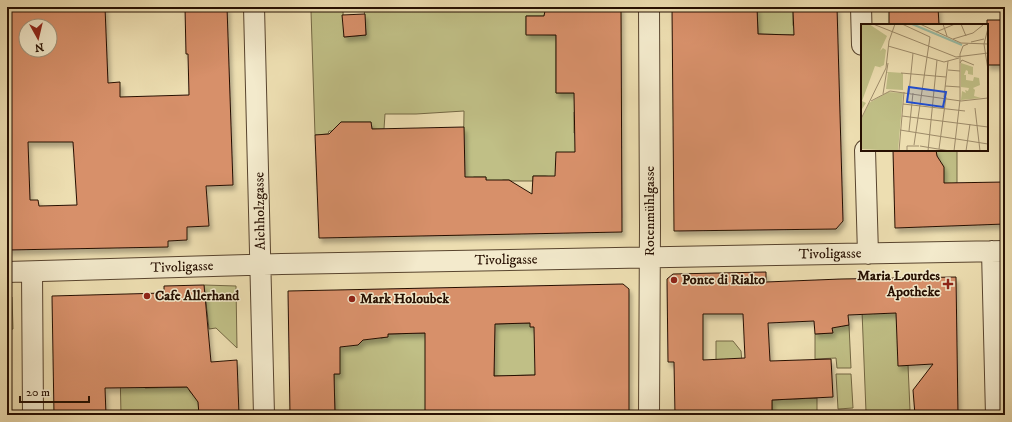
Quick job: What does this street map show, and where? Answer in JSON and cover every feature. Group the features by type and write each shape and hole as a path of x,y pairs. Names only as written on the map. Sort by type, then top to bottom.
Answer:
{"street":[{"name":"Aichholzgasse","path":"254,7 264,415"},
{"name":"Rotenmühlgasse","path":"649,7 649,415"},
{"path":"861,7 861,24"},
{"path":"865,151 868,254"},
{"name":"Tivoligasse","path":"7,272 261,265 998,251"},
{"path":"996,415 998,251"},
{"path":"32,272 33,415"}],"shaded area":[{"path":"364,7 556,7 556,11 545,11 544,16 526,16 526,34 556,35 556,93 578,93 578,112 574,112 574,133 579,133 580,181 545,176 533,176 533,181 503,180 499,182 486,182 486,177 474,177 463,183 464,111 385,114 384,129 372,129 371,122 341,122 333,131 329,131 328,134 315,135 311,11 343,11 344,37 366,35"},
{"path":"757,7 796,7 796,11 793,12 793,25 797,35 758,34"},
{"path":"936,151 957,151 957,183 940,186"},
{"path":"204,285 236,286 237,348 216,328 209,329"},
{"path":"7,297 12,297 13,329 7,330"},
{"path":"862,311 917,312 908,365 910,410 866,412"},
{"path":"530,323 543,326 535,375 494,376 494,352 425,415 335,415 334,374 339,374 338,335 363,339 381,334 381,338 387,337 388,334 425,333 494,324"},
{"path":"841,323 842,326 849,325 851,368 837,368 836,358 815,359 815,334 832,333 832,324"},
{"path":"144,333 145,388 189,387 192,394 198,394 199,415 121,415 120,368"},
{"path":"716,341 733,341 741,351 745,396 716,360"},
{"path":"836,374 851,374 853,408 838,409"},
{"path":"817,398 817,415 772,415 772,400"}],"building":[{"path":"7,7 105,7 108,83 120,82 120,97 189,95 185,7 227,7 233,185 206,186 209,226 187,227 187,240 168,241 168,247 7,250","holes":["28,142 73,142 77,205 39,206 38,200 30,200"]},
{"path":"573,7 621,7 622,232 319,238 315,135 329,134 341,122 371,122 372,129 464,127 465,177 486,177 486,180 509,180 532,194 533,176 555,176 556,152 575,152 574,93 556,93 556,35 526,35 526,16 544,16 545,11 573,11"},
{"path":"672,7 757,7 758,34 794,35 793,11 796,11 796,7 837,7 843,221 836,229 674,231"},
{"path":"889,7 938,7 939,24 889,24"},
{"path":"365,14 366,35 344,37 342,15"},
{"path":"987,20 1005,20 1005,65 988,65"},
{"path":"893,151 936,151 937,156 944,167 944,183 1005,182 1005,224 895,228"},
{"path":"766,272 766,282 956,277 958,415 915,415 913,390 933,364 898,366 896,313 848,315 849,325 832,328 833,333 815,334 814,321 768,323 770,361 831,359 833,397 772,400 772,415 675,415 674,362 668,362 667,279 673,274","holes":["703,314 743,314 745,358 703,360"]},
{"path":"623,284 629,289 629,415 425,415 425,333 388,334 388,337 363,340 358,345 340,347 340,374 334,374 335,415 290,415 288,291","holes":["530,323 530,327 534,327 535,375 494,376 495,324"]},
{"path":"204,285 211,362 237,360 239,415 199,415 198,402 187,387 105,388 106,415 54,415 52,296 164,293 164,286"}],"place":[{"name":"Ponte di Rialto","path":"674,280"},
{"name":"Maria Lourdes Apotheke","path":"948,284"},
{"name":"Cafe Allerhand","path":"147,296"},
{"name":"Mark Holoubek","path":"352,299"}]}
